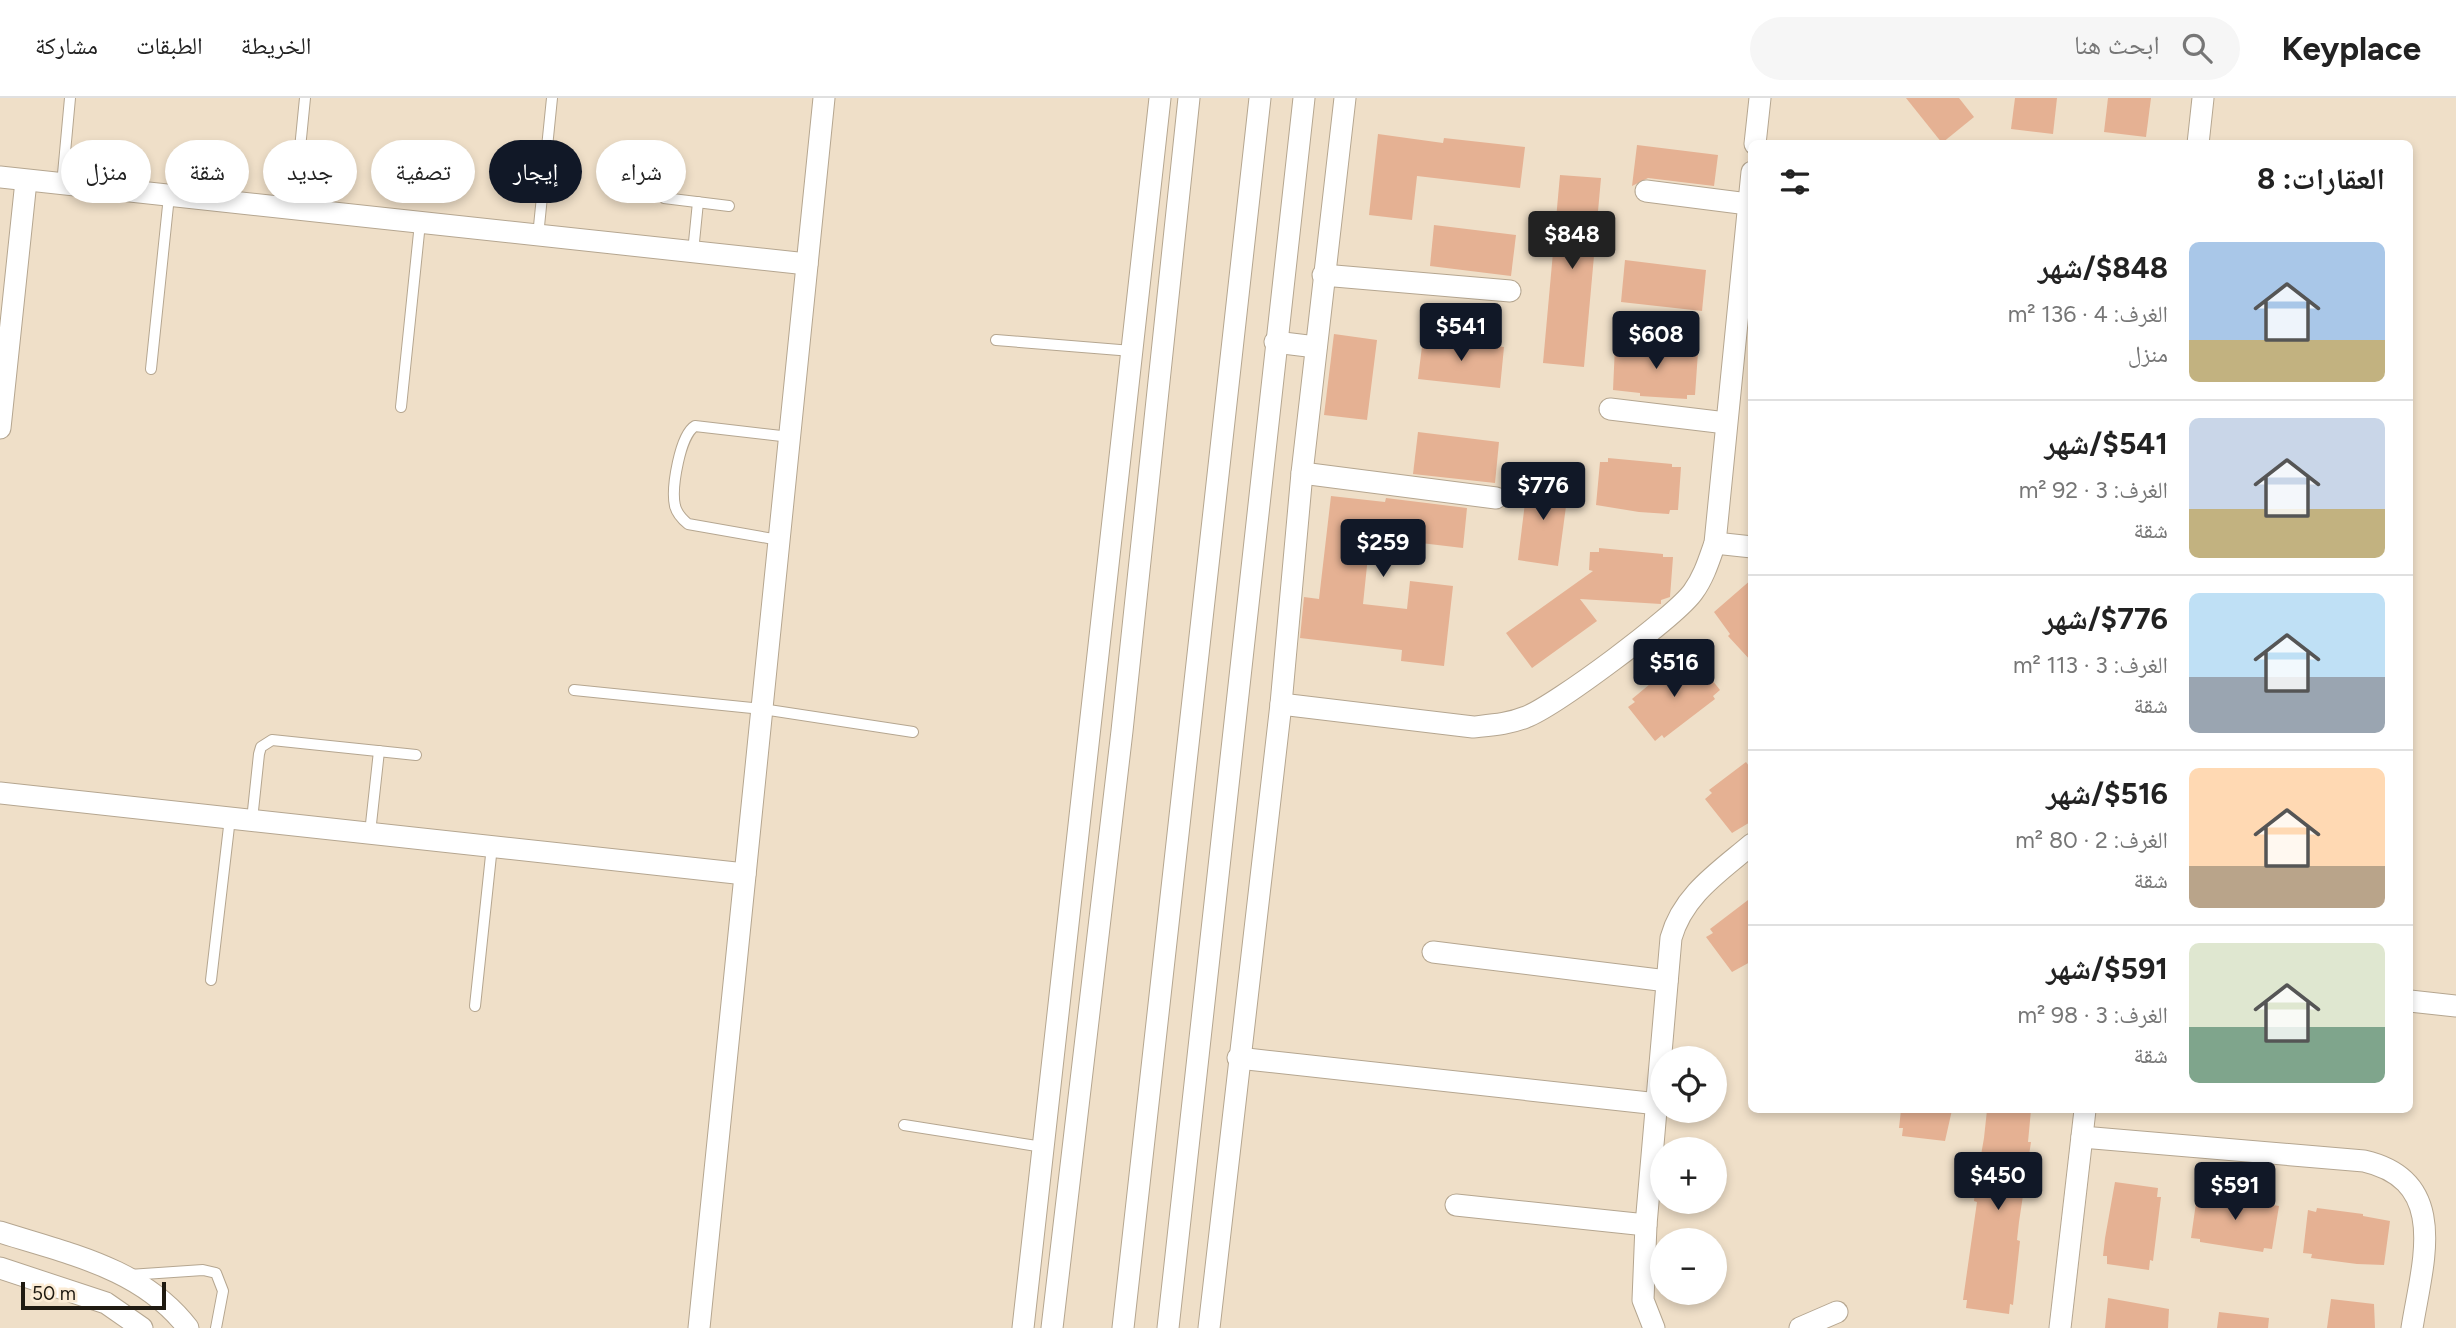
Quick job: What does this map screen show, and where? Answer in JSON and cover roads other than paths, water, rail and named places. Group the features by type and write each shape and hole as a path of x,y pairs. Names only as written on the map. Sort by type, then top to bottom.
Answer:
{"street":[{"path":"699,1328 824,98"},
{"path":"1023,1328 1160,98"},
{"path":"1052,1328 1122,731 1189,98"},
{"path":"1123,1328 1260,98"},
{"path":"1168,1328 1304,98"},
{"path":"1209,1328 1238,1058 1281,704 1302,473 1345,98"},
{"path":"1755,140 1760,98"},
{"path":"2198,140 2203,98"},
{"path":"0,177 61,185"},
{"path":"0,428 26,181"},
{"path":"1281,704 1474,727 1501,724 1527,717 1550,704 1680,608 1704,574 1715,543 1726,423 1745,314 1748,204 1646,191"},
{"path":"236,203 807,264"},
{"path":"1323,275 1510,291"},
{"path":"1275,342 1316,347"},
{"path":"1610,410 1726,423"},
{"path":"1302,473 1496,498"},
{"path":"1715,543 1748,547"},
{"path":"1090,727 1122,731"},
{"path":"0,793 746,874"},
{"path":"1662,1046 1671,938 1676,920 1687,901 1748,848"},
{"path":"1433,952 1667,981"},
{"path":"2413,1001 2456,1006"},
{"path":"1238,1058 1650,1103"},
{"path":"2060,1328 2085,1113"},
{"path":"1654,1328 1643,1300 1646,1225 1656,1123"},
{"path":"2082,1137 2364,1161 2393,1171 2415,1194 2425,1223 2412,1328"},
{"path":"1456,1205 1646,1225"},
{"path":"0,1232 126,1275 162,1298 188,1328"},
{"path":"0,1268 106,1303 142,1328"},
{"path":"1800,1328 1837,1312"}],"lane":[{"path":"66,140 70,98"},
{"path":"294,209 305,98"},
{"path":"538,236 552,98"},
{"path":"686,201 729,206"},
{"path":"694,252 698,202"},
{"path":"151,369 168,203"},
{"path":"401,407 419,223"},
{"path":"996,340 1132,351"},
{"path":"779,540 688,524 678,514 674,501 682,444 686,433 695,426 790,438"},
{"path":"574,690 762,709 913,732"},
{"path":"252,820 259,754 266,743 278,740 416,755"},
{"path":"370,833 379,751"},
{"path":"211,980 230,818"},
{"path":"475,1006 492,846"},
{"path":"904,1125 1043,1147"},
{"path":"126,1275 203,1270 215,1273 223,1291 216,1328"}]}
